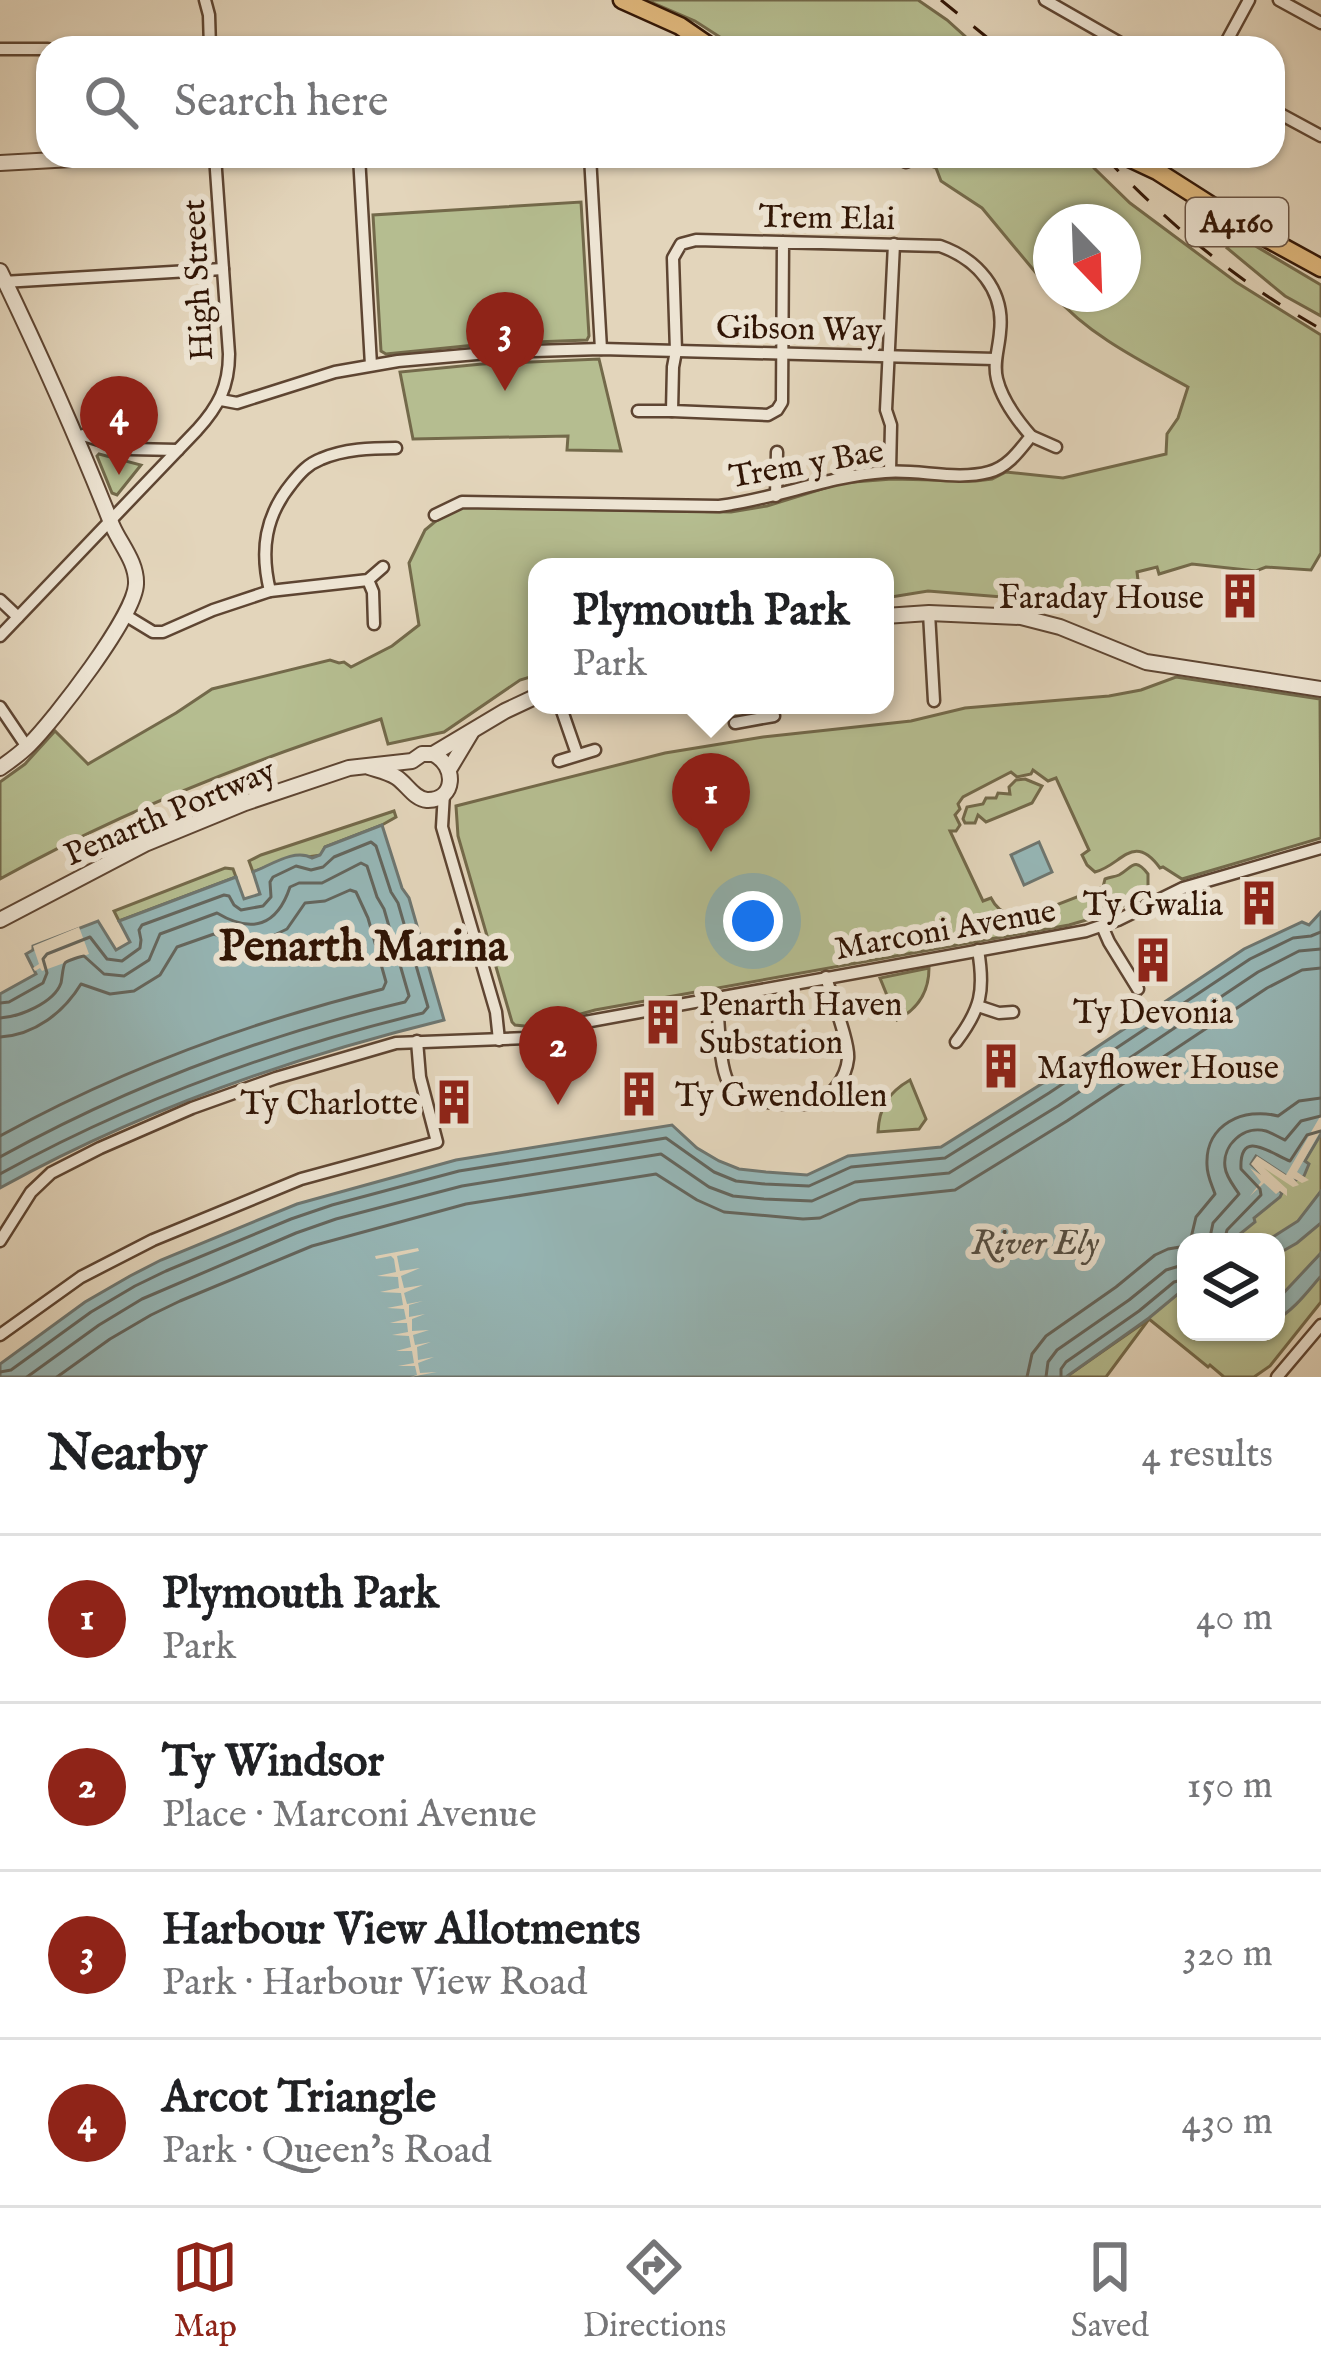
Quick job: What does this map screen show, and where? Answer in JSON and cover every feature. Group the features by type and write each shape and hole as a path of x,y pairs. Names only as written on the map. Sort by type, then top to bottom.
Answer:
{"main road":[{"path":"622,0 693,36"},
{"name":"A4160","path":"1164,168 1237,221 1321,268"}],"street":[{"path":"205,0 210,36"},
{"path":"1046,0 1108,36"},
{"path":"1230,36 1249,0"},
{"path":"1279,0 1321,22"},
{"path":"0,49 36,49"},
{"path":"1285,116 1321,136"},
{"path":"0,163 36,161"},
{"name":"High Street","path":"216,168 229,367 221,400"},
{"path":"360,168 371,365"},
{"path":"591,168 601,349"},
{"name":"Trem Elai","path":"676,351 673,258 681,244 696,240 894,244 940,246 979,269 998,297 1002,316 995,358"},
{"path":"638,411 768,415 777,410 783,394 783,242"},
{"path":"890,471 891,425 886,410 894,244"},
{"path":"0,768 27,747 56,712 125,615 136,580 2,278 223,268"},
{"name":"Gibson Way","path":"221,400 237,403 371,365 499,352 601,349 995,358"},
{"path":"672,411 676,351"},
{"path":"995,358 995,375 1010,408 1031,436 1057,447"},
{"path":"0,636 221,400"},
{"name":"Trem y Bae","path":"435,515 462,502 719,506 890,471 988,473 1010,461 1031,436"},
{"path":"76,437 128,449 178,450"},
{"path":"270,591 264,546 269,522 301,473 335,454 396,448"},
{"path":"776,496 777,452"},
{"path":"125,615 153,632 163,632 270,591 368,580 383,567"},
{"path":"368,580 374,624"},
{"path":"0,600 18,617"},
{"path":"929,613 934,701"},
{"path":"894,615 1028,618 1146,662 1321,689"},
{"path":"434,754 528,700"},
{"path":"0,707 27,747"},
{"path":"563,714 577,754"},
{"path":"755,714 756,719"},
{"path":"735,723 774,716"},
{"path":"450,768 471,733"},
{"path":"559,761 595,750"},
{"path":"407,786 406,772 422,754 434,754 450,768 442,827 496,1012 499,1040"},
{"name":"Penarth Portway","path":"0,920 158,838 263,796 364,765 412,761"},
{"path":"364,765 389,773 407,786 442,827"},
{"path":"421,799 444,793"},
{"name":"Marconi Avenue","path":"0,1241 25,1200 58,1168 172,1116 276,1078 396,1043 531,1037 585,1022 1102,926 1183,888 1321,848"},
{"path":"1102,926 1138,988"},
{"path":"956,1042 978,1006 982,978 978,950"},
{"path":"716,998 724,1071 733,1089 754,1101 815,1102 837,1086 849,1057 826,977"},
{"path":"978,1006 1013,1012"},
{"path":"0,1335 81,1277 153,1240 301,1179 437,1142 420,1077 417,1040"},
{"path":"1277,1377 1321,1325"},
{"path":"1289,1377 1294,1360"}],"green space":[{"path":"646,0 918,0 965,36 718,36"},
{"path":"936,168 1094,168 1131,204 1033,204 1033,269 982,208 941,181"},
{"path":"581,202 587,340 381,351 373,215"},
{"path":"1141,211 1236,282 1321,335 1321,553 1311,570 1266,567 1256,571 1192,564 1159,574 1157,567 1137,572 1138,580 1089,596 1041,600 928,591 894,597 894,558 528,558 528,678 444,732 388,744 381,719 331,735 139,810 0,879 0,782 25,764 55,731 88,764 212,689 330,660 351,667 392,646 419,625 409,563 425,530 459,507 731,512 841,483 976,481 1006,472 1063,478 1166,454 1167,434 1188,387 1099,335 1071,312 1141,312"},
{"path":"1237,235 1321,285 1321,316 1285,296 1227,248"},
{"path":"599,359 621,451 567,450 568,436 413,439 400,372"},
{"path":"99,454 141,465 117,495 112,493"},
{"path":"1176,677 1320,699 1321,838 1182,879 1134,851 1095,872 1082,855 1089,850 1056,778 1048,781 1033,770 1017,777 1011,772 963,797 955,815 960,825 950,831 983,901 991,898 1010,914 1036,910 1047,920 1055,917 1056,905 1103,887 1105,879 1136,865 1148,874 1148,890 1114,912 1069,925 595,1010 534,1027 512,1022 458,836 456,806 665,753 911,721 965,708 1109,696"},
{"path":"1016,780 1042,786 1032,803 986,822 978,815 975,823 965,823 967,807 983,804 998,793 1010,794 1009,787"},
{"path":"394,811 396,817 325,847 321,855 281,861 253,872 249,861 261,855"},
{"path":"225,868 233,869 236,877 119,921 114,911"},
{"path":"929,968 921,999 897,1020 880,978"},
{"path":"1321,1050 1321,1302 1270,1366 1254,1377 1224,1377 1208,1367 1149,1319 1199,1163 1282,1062"},
{"path":"910,1080 926,1119 919,1129 878,1132 887,1101"},
{"path":"1149,1319 1106,1377 1066,1377"}],"water":[{"name":"Penarth Marina","path":"382,825 409,898 444,1020 329,1051 217,1089 107,1134 0,1188 0,994 36,974 26,954 33,946 98,921 116,950 130,942 119,921 236,877 244,899 260,894 253,872 291,856 312,858 325,847"},
{"path":"1039,842 1052,872 1024,885 1011,855"},
{"name":"River Ely","path":"1321,912 1321,1134 1305,1161 1309,1164 1304,1176 1294,1181 1256,1156 1251,1164 1282,1193 1280,1197 1241,1233 1177,1233 1177,1295 1066,1377 0,1377 0,1364 85,1302 161,1260 297,1204 456,1160 672,1125 719,1161 766,1172 807,1175 848,1156 941,1147 1244,949 1302,922 1309,925"},
{"path":"1321,1191 1321,1223 1285,1250 1285,1233 1279,1233 1298,1221"},
{"path":"1321,1253 1321,1276 1285,1313 1285,1291"}],"pier":[{"path":"79,927 89,954 35,971 39,964 33,946"},
{"path":"1321,1115 1321,1130 1297,1172 1309,1180 1302,1183 1293,1178 1299,1185 1293,1187 1264,1168 1287,1189 1287,1196 1280,1191 1276,1194 1264,1183 1250,1196 1261,1182 1250,1168 1261,1175 1251,1164 1257,1156 1286,1175"},
{"path":"418,1248 397,1256 400,1271 420,1268 401,1276 404,1288 423,1285 404,1293 407,1304 423,1301 409,1305 409,1317 425,1314 412,1319 412,1331 429,1330 413,1335 415,1345 431,1342 417,1347 418,1360 434,1357 418,1363 420,1373 437,1372 410,1377 417,1375 415,1366 398,1366 414,1363 412,1351 396,1351 411,1347 409,1336 392,1335 408,1332 407,1323 390,1323 406,1319 404,1309 387,1308 403,1305 401,1293 380,1292 399,1288 398,1277 377,1276 396,1272 394,1259 375,1256"}],"railway":[{"path":"941,0 985,36"},
{"path":"1116,168 1206,251 1321,329"}],"place":[{"name":"Harbour View Allotments","path":"505,391"},
{"name":"Arcot Triangle","path":"119,475"},
{"name":"Faraday House","path":"1240,596"},
{"name":"Plymouth Park","path":"711,852"},
{"name":"Ty Gwalia","path":"1259,903"},
{"name":"Ty Devonia","path":"1153,960"},
{"name":"Penarth Haven Substation","path":"663,1022"},
{"name":"Mayflower House","path":"1001,1066"},
{"name":"Ty Gwendollen","path":"639,1094"},
{"name":"Ty Charlotte","path":"454,1102"},
{"name":"Ty Windsor","path":"558,1105"}],"district":[{"name":"Penarth Marina","path":"363,944"}]}
